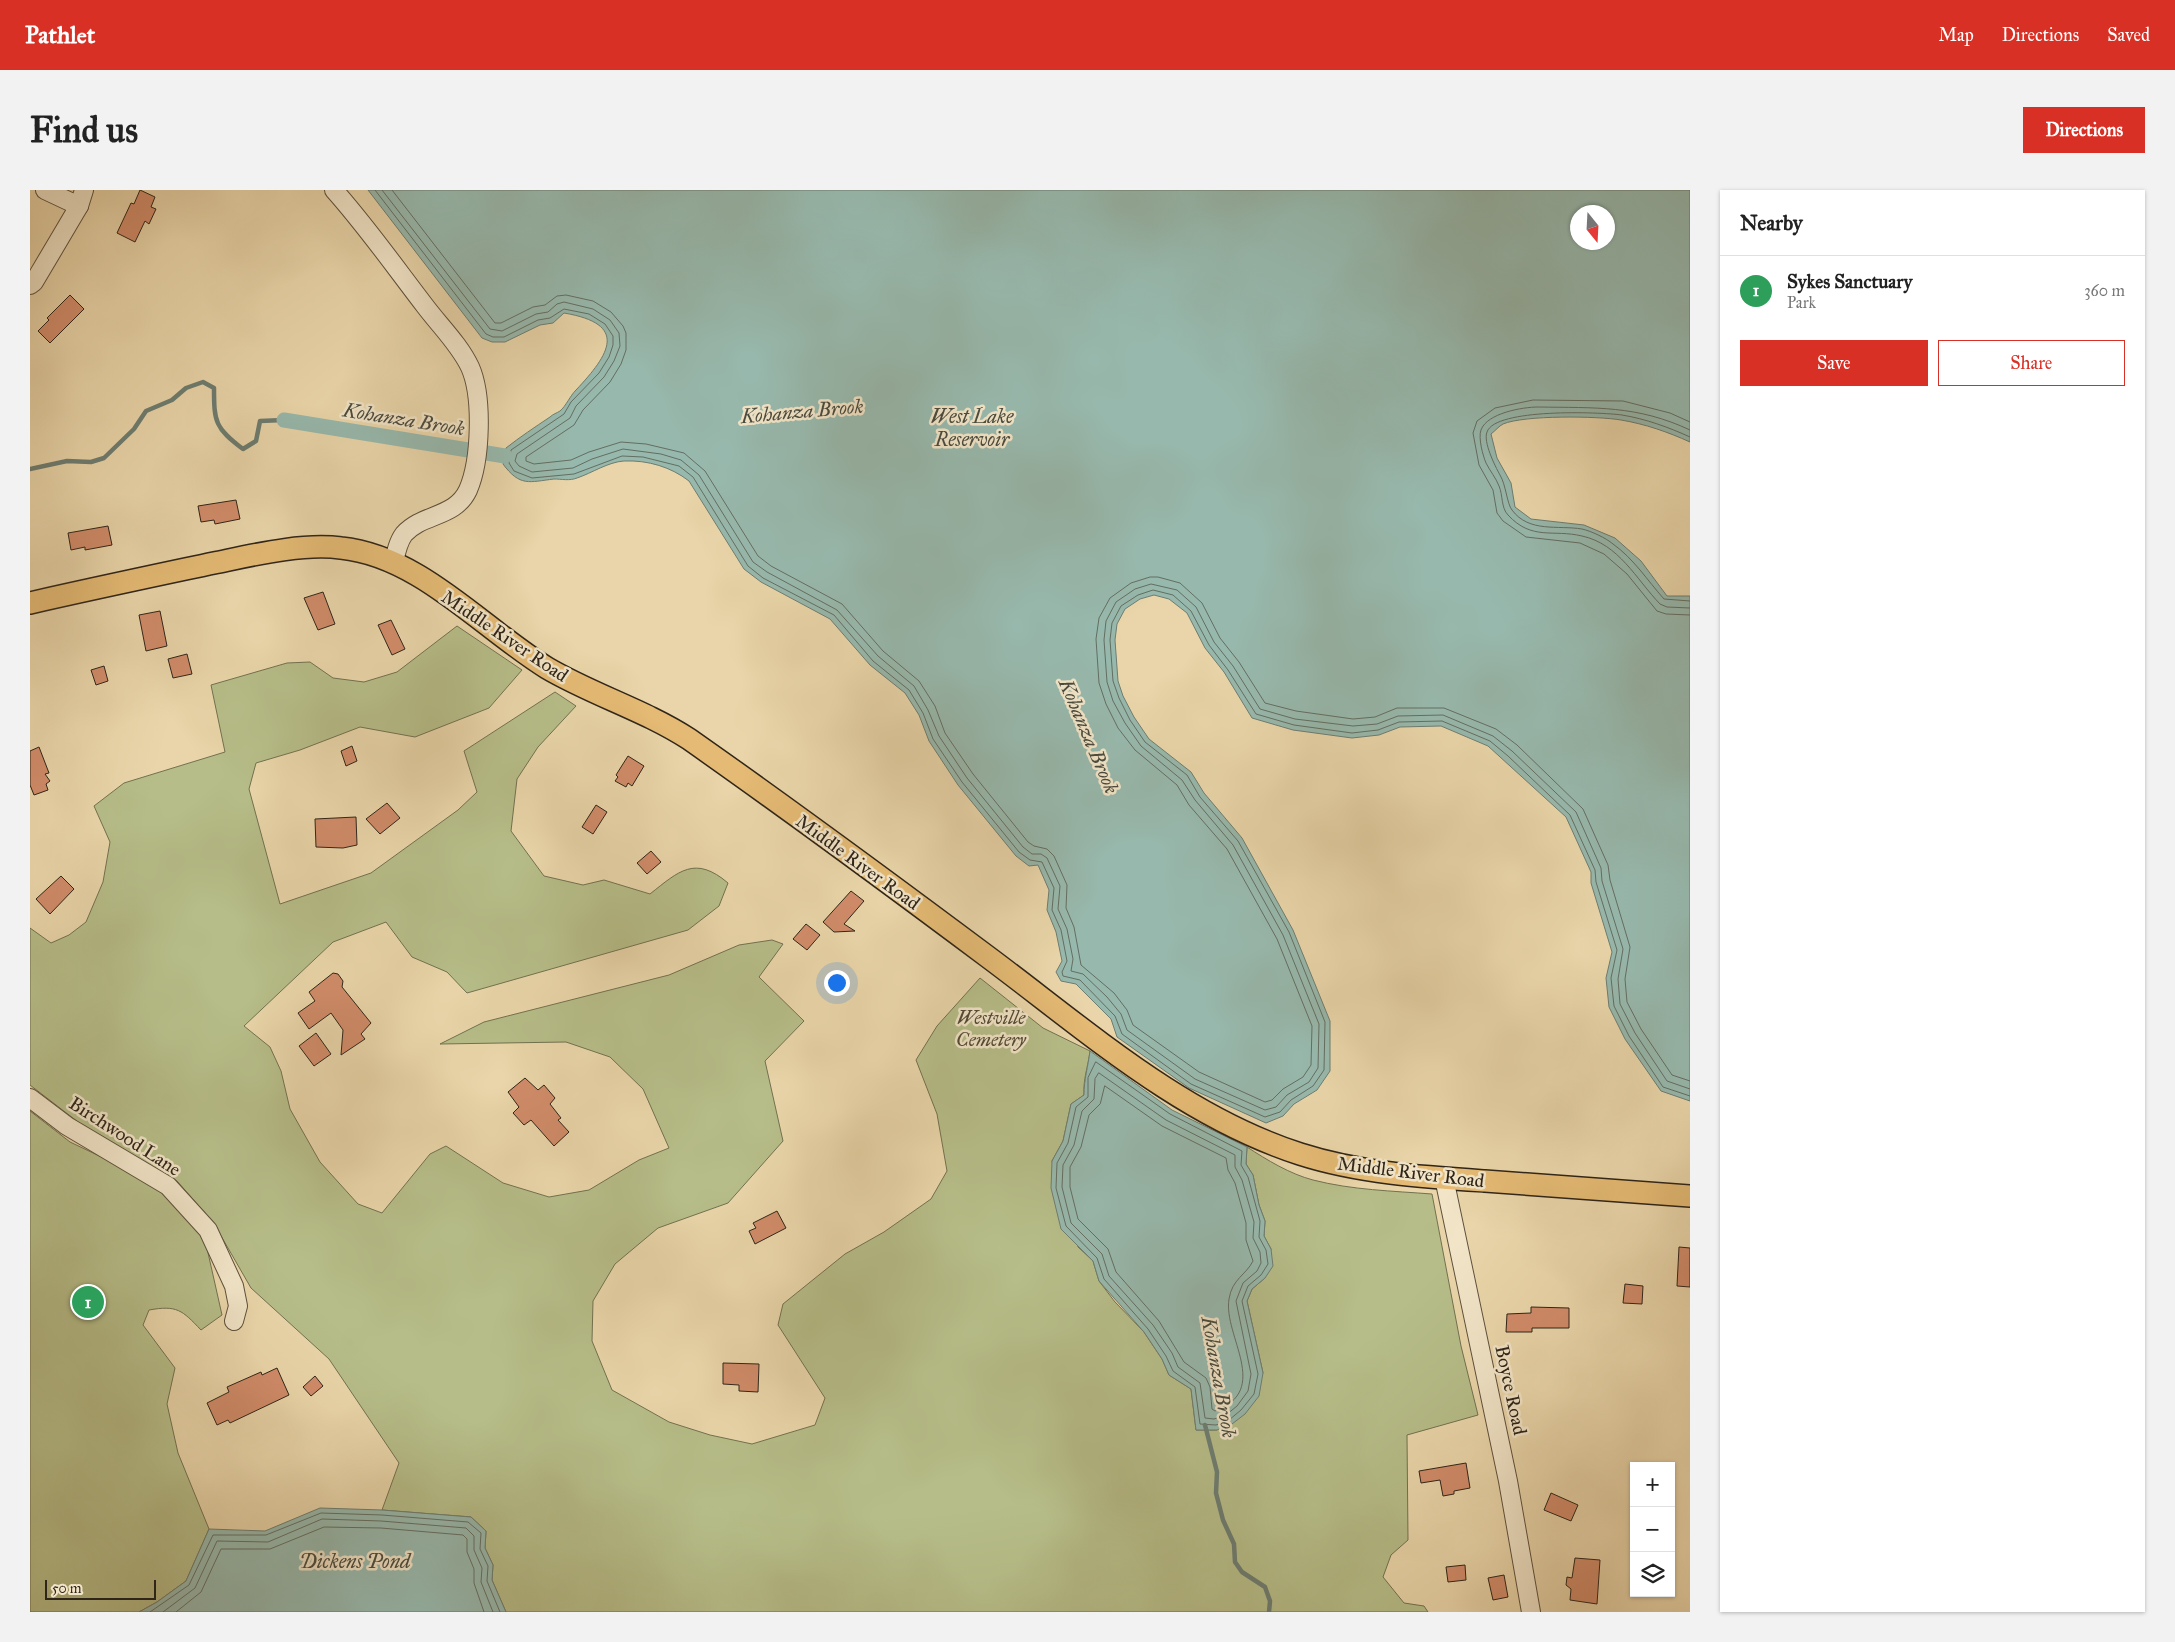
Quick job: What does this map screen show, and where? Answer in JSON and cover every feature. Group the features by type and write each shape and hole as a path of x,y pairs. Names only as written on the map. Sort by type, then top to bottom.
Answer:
{"main road":[{"name":"Middle River Road","path":"30,603 258,554 299,549 340,548 370,552 394,562 438,590 546,667 584,687 644,714 689,739 966,940 1117,1055 1186,1100 1260,1138 1305,1156 1368,1170 1444,1178 1690,1196"}],"street":[{"path":"30,285 34,282 62,238 81,198 45,190"},
{"path":"334,190 367,227 426,308 457,346 470,367 478,391 480,421 474,467 468,490 458,505 446,513 412,528 404,534 398,545 394,562"},
{"name":"Birchwood Lane","path":"30,1098 67,1126 168,1186 208,1230 234,1286 238,1306 234,1321"},
{"name":"Boyce Road","path":"1444,1178 1508,1481 1531,1612"}],"green space":[{"name":"Westville Cemetery","path":"457,626 522,670 489,708 415,737 360,727 300,750 256,763 249,789 280,904 371,873 458,810 477,792 464,751 555,692 576,706 538,747 517,779 511,831 544,876 583,885 604,880 650,894 679,873 688,869 706,870 716,874 728,883 719,906 688,930 467,993 447,972 412,957 386,922 333,942 244,1026 270,1047 281,1071 290,1109 320,1162 358,1204 382,1213 430,1154 446,1146 503,1183 549,1197 589,1190 639,1160 669,1148 643,1089 610,1057 566,1042 440,1044 484,1022 669,975 739,945 772,940 783,944 759,977 804,1021 765,1061 783,1141 728,1203 658,1228 615,1264 593,1301 592,1341 612,1390 669,1422 710,1435 752,1444 815,1425 825,1398 778,1325 783,1304 845,1254 884,1232 931,1199 947,1171 937,1114 916,1060 937,1026 980,978 1043,1028 1090,1051 1084,1095 1071,1104 1063,1141 1052,1161 1078,1247 1093,1261 1099,1281 1115,1302 1144,1332 1162,1359 1169,1375 1191,1389 1196,1430 1217,1430 1263,1373 1247,1301 1252,1289 1265,1278 1271,1249 1264,1236 1265,1221 1259,1205 1253,1175 1246,1164 1247,1147 1287,1170 1313,1180 1358,1188 1432,1194 1461,1346 1478,1415 1407,1435 1408,1540 1391,1555 1383,1577 1404,1603 1424,1606 1428,1612 506,1612 492,1580 493,1565 485,1548 486,1531 471,1517 382,1510 399,1463 329,1359 251,1288 213,1222 177,1181 82,1125 30,1085 30,928 51,943 69,935 86,922 103,882 110,842 94,806 124,783 225,752 211,685 287,663 310,662 333,678 364,682 397,672"},
{"path":"30,1111 70,1142 135,1173 166,1196 204,1235 222,1315 201,1330 184,1314 173,1309 149,1310 143,1325 175,1368 167,1404 178,1453 209,1529 186,1581 157,1602 139,1612 30,1612"}],"water":[{"name":"West Lake Reservoir","path":"368,190 1690,190 1690,442 1639,424 1596,418 1561,417 1513,421 1503,424 1491,434 1497,458 1511,483 1515,507 1531,519 1584,525 1615,538 1641,561 1667,596 1690,596 1690,1101 1661,1091 1625,1039 1609,1007 1606,978 1612,952 1591,883 1591,872 1566,817 1488,746 1441,726 1400,727 1379,735 1352,738 1293,730 1252,718 1224,672 1205,648 1187,613 1169,599 1154,595 1140,599 1125,609 1117,624 1115,640 1118,681 1123,696 1149,739 1191,772 1204,793 1242,838 1293,930 1330,1021 1330,1071 1317,1090 1294,1104 1283,1116 1266,1123 1189,1088 1117,1037 1111,1019 1076,984 1061,981 1056,972 1062,961 1056,932 1047,910 1049,890 1038,865 1029,866 1016,856 958,785 929,741 919,715 905,693 870,665 830,619 761,582 744,569 689,481 659,465 624,461 574,479 531,482 520,480 503,464 506,448 560,411 598,364 607,342 605,333 598,325 585,318 564,313 553,323 540,325 505,342 492,342 482,338"},
{"path":"1090,1051 1172,1110 1247,1147 1246,1164 1253,1175 1259,1205 1265,1221 1264,1236 1271,1249 1273,1266 1265,1278 1252,1289 1247,1301 1263,1373 1259,1396 1245,1414 1232,1424 1217,1430 1196,1430 1191,1389 1169,1375 1162,1359 1144,1332 1099,1281 1093,1261 1061,1229 1051,1188 1052,1161 1063,1141 1071,1104 1084,1095"},
{"name":"Dickens Pond","path":"320,1508 382,1510 471,1517 486,1531 485,1548 493,1565 492,1580 506,1612 139,1612 157,1602 186,1581 209,1529 265,1531"}],"building":[{"path":"140,190 155,197 151,207 156,209 149,224 145,221 135,242 117,233 131,203 134,204"},
{"path":"70,295 84,309 50,343 38,331 49,320 47,318"},
{"path":"236,500 240,519 215,524 214,520 201,522 198,506"},
{"path":"108,526 112,545 85,550 85,547 71,550 68,533"},
{"path":"323,592 335,624 318,630 304,598"},
{"path":"160,611 167,646 146,651 139,615"},
{"path":"391,620 405,649 392,655 378,625"},
{"path":"187,654 192,674 173,678 168,659"},
{"path":"104,666 108,681 96,685 91,670"},
{"path":"352,746 357,761 346,766 341,751"},
{"path":"39,747 49,773 45,774 50,781 46,784 48,790 34,795 30,785 30,751"},
{"path":"628,756 644,766 632,786 628,783 626,787 615,781 618,777 616,775"},
{"path":"387,803 400,818 380,834 366,819"},
{"path":"596,805 607,812 593,834 582,827"},
{"path":"356,817 357,845 343,848 316,847 315,819"},
{"path":"651,851 661,862 647,874 637,863"},
{"path":"61,876 74,889 50,914 36,899"},
{"path":"851,891 864,901 844,924 855,931 834,932 823,922"},
{"path":"806,924 820,935 807,950 793,939"},
{"path":"333,973 338,974 343,981 342,987 371,1023 361,1034 365,1039 341,1055 343,1030 331,1013 309,1029 298,1013 315,1001 309,992"},
{"path":"316,1033 331,1054 314,1066 299,1046"},
{"path":"525,1078 538,1090 544,1085 555,1098 550,1104 561,1118 558,1120 569,1132 554,1146 531,1120 524,1125 513,1113 519,1107 508,1092"},
{"path":"777,1211 786,1228 755,1244 749,1231 756,1228 753,1223"},
{"path":"1679,1247 1690,1248 1690,1287 1677,1286"},
{"path":"1625,1284 1643,1286 1642,1304 1623,1303"},
{"path":"1531,1307 1569,1308 1569,1328 1532,1328 1532,1332 1506,1332 1507,1314 1531,1313"},
{"path":"723,1363 759,1364 758,1392 739,1391 739,1385 723,1384"},
{"path":"277,1368 289,1395 230,1423 228,1420 217,1425 207,1403 229,1392 227,1387 261,1372 262,1375"},
{"path":"315,1376 323,1386 311,1396 303,1387"},
{"path":"1466,1463 1470,1488 1454,1491 1454,1494 1443,1496 1440,1480 1421,1483 1419,1471"},
{"path":"1551,1493 1578,1505 1571,1521 1544,1510"},
{"path":"1575,1558 1600,1560 1597,1604 1570,1600 1571,1589 1566,1585 1567,1577 1572,1578"},
{"path":"1465,1565 1466,1580 1448,1582 1446,1567"},
{"path":"1504,1575 1508,1597 1493,1600 1488,1578"}],"waterway":[{"name":"Kohanza Brook","path":"30,469 67,461 91,462 104,458 134,429 146,411 172,400 186,388 203,382 214,388 218,423 227,435 243,449 256,441 260,421 284,420"},
{"name":"Kohanza Brook","path":"284,420 505,456"},
{"name":"Kohanza Brook","path":"1205,1425 1217,1472 1216,1493 1223,1520 1234,1544 1235,1562 1242,1572 1265,1587 1270,1601 1269,1612"}],"place":[{"name":"Sykes Sanctuary","path":"88,1302"}]}
